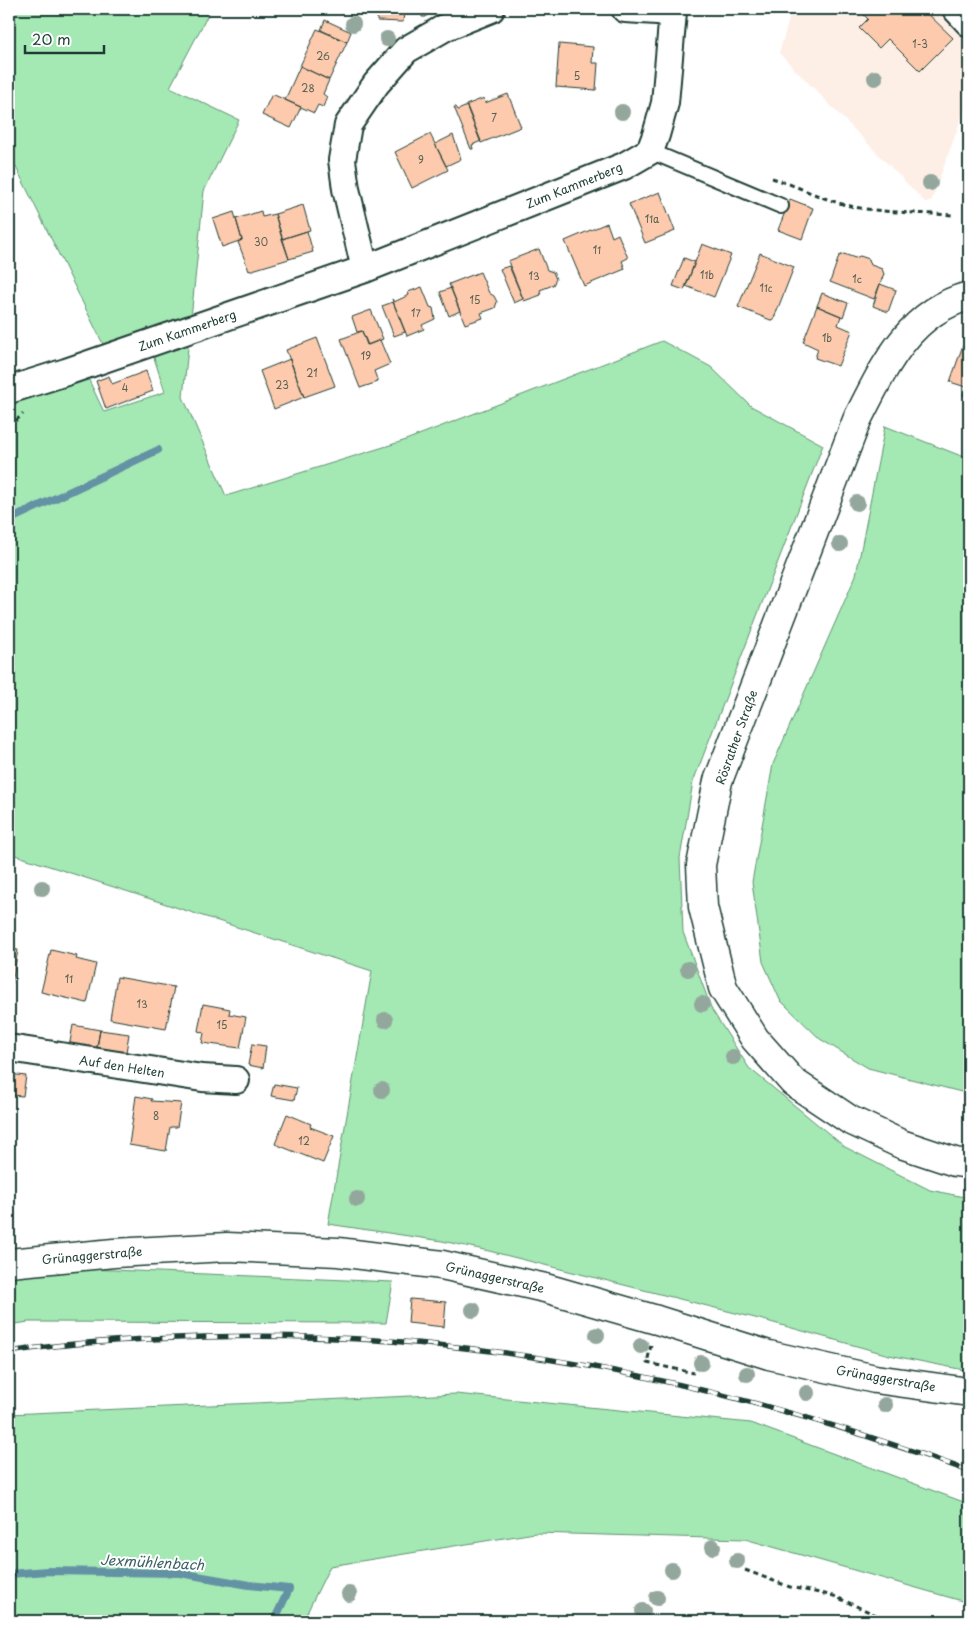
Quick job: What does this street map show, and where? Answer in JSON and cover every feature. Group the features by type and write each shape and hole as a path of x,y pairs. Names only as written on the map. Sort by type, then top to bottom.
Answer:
{"street":[{"path":"365,269 346,189 342,160 348,125 376,84 406,50 446,27 491,9"},
{"path":"625,9 674,10 665,103 650,151"},
{"path":"956,9 969,23"},
{"name":"Zum Kammerberg","path":"9,390 365,269 624,166 650,151"},
{"name":"Rösrather Straße","path":"969,296 930,314 911,330 882,371 857,420 718,781 701,865 702,907 723,988 755,1039 793,1082 850,1120 900,1144 955,1162 969,1164"},
{"name":"Auf den Helten","path":"9,1048 202,1078 236,1080"},
{"name":"Grünaggerstraße","path":"9,1263 114,1253 227,1247 338,1252 442,1265 545,1288 769,1355 876,1379 969,1392"}],"lane":[{"path":"650,151 781,206"}],"path":[{"path":"770,177 797,186 824,199 860,208 953,215"},
{"path":"649,1356 647,1363 694,1374"},
{"path":"745,1570 790,1587 834,1596 889,1621"}],"shaded area":[{"path":"792,9 941,9 969,37 969,97 931,202 925,202 779,53"}],"green space":[{"path":"9,9 211,9 170,87 239,120 204,191 183,397 226,496 403,441 662,341 711,367 751,406 823,445 693,782 680,858 683,932 712,1010 749,1068 845,1147 930,1190 969,1198 969,1371 889,1355 763,1320 489,1251 442,1241 328,1224 372,971 9,853 9,403 87,376 104,412 165,392 146,333 104,346 9,153"},
{"path":"885,426 969,459 969,1094 868,1068 820,1039 780,1000 763,962 752,882 773,764 856,575"},
{"path":"65,1268 393,1282 386,1323 29,1322 9,1325 9,1272"},
{"path":"456,1394 751,1423 969,1504 969,1603 745,1539 535,1533 330,1566 303,1621 9,1621 9,1414"}],"building":[{"path":"378,9 445,9 445,15 426,14 426,17 422,17 422,14 404,13 403,22 377,21"},
{"path":"858,9 923,9 953,38 920,71 888,39 879,48 859,28 868,19"},
{"path":"325,20 351,32 347,42 321,30"},
{"path":"317,29 347,42 329,80 300,66"},
{"path":"559,44 593,47 592,63 598,63 596,90 556,87"},
{"path":"300,66 329,80 323,94 327,97 323,107 318,105 314,113 285,100"},
{"path":"272,94 301,107 291,128 262,115"},
{"path":"508,94 521,127 481,143 466,105 484,98 485,103"},
{"path":"467,106 481,141 472,145 473,149 471,149 454,107 458,110"},
{"path":"430,134 448,170 412,188 395,152"},
{"path":"453,135 461,159 446,166 435,144"},
{"path":"660,192 675,231 645,243 629,204"},
{"path":"790,199 813,208 802,239 778,230"},
{"path":"303,205 310,230 282,239 275,214"},
{"path":"261,211 262,217 275,214 289,259 249,271 238,242 242,240 236,219"},
{"path":"234,212 242,240 222,247 213,219"},
{"path":"607,223 612,237 618,234 628,258 622,261 625,269 584,286 565,241"},
{"path":"307,231 313,252 289,259 282,239"},
{"path":"702,244 731,255 714,297 686,286"},
{"path":"539,249 547,270 553,272 556,279 553,285 540,290 541,295 524,301 508,261"},
{"path":"760,253 794,267 773,321 738,307"},
{"path":"844,254 855,258 860,256 869,259 871,265 882,269 884,274 874,299 830,282 839,256"},
{"path":"684,258 695,262 684,290 673,286"},
{"path":"509,266 523,299 514,303 500,269"},
{"path":"480,272 489,293 494,296 497,302 495,308 481,313 483,318 465,324 449,284"},
{"path":"880,284 896,290 888,312 873,306"},
{"path":"422,287 430,307 433,308 435,319 422,325 424,329 407,336 392,299 394,302 409,295 408,292"},
{"path":"451,288 460,311 449,316 440,292"},
{"path":"822,293 848,303 843,317 817,306"},
{"path":"393,302 405,332 394,336 382,306"},
{"path":"817,306 841,316 838,325 852,331 838,366 815,358 818,349 803,342"},
{"path":"371,310 383,339 368,345 362,331 357,332 352,317"},
{"path":"362,331 367,345 380,340 390,364 374,371 378,382 360,388 341,339"},
{"path":"317,338 335,386 304,397 286,350"},
{"path":"963,345 969,347 969,397 963,395 966,387 950,382"},
{"path":"290,359 304,397 274,409 260,371"},
{"path":"146,371 153,391 106,409 96,381 109,376 112,384"},
{"path":"9,949 18,950 9,999"},
{"path":"51,950 77,956 76,959 96,964 87,1003 41,992"},
{"path":"117,977 174,987 166,1029 110,1019"},
{"path":"203,1004 230,1009 229,1014 246,1017 240,1048 202,1043 204,1033 198,1031"},
{"path":"73,1025 100,1030 96,1053 69,1048"},
{"path":"100,1030 129,1034 125,1058 96,1053"},
{"path":"252,1044 266,1046 263,1068 248,1065"},
{"path":"9,1074 26,1076 23,1096 10,1095 9,1102"},
{"path":"274,1084 297,1088 294,1100 271,1096"},
{"path":"136,1096 152,1099 151,1101 181,1103 177,1127 170,1127 166,1151 129,1145"},
{"path":"287,1114 311,1124 310,1127 334,1136 323,1163 275,1144"},
{"path":"410,1299 446,1302 444,1327 408,1323"}],"waterway":[{"path":"9,520 158,450"},
{"name":"Jexmühlenbach","path":"9,1574 47,1571 180,1573 249,1585 289,1589 274,1621"}],"railway":[{"path":"9,1352 82,1343 205,1337 304,1337 402,1342 498,1352 593,1367 688,1387 782,1411 875,1439 969,1471"}]}
